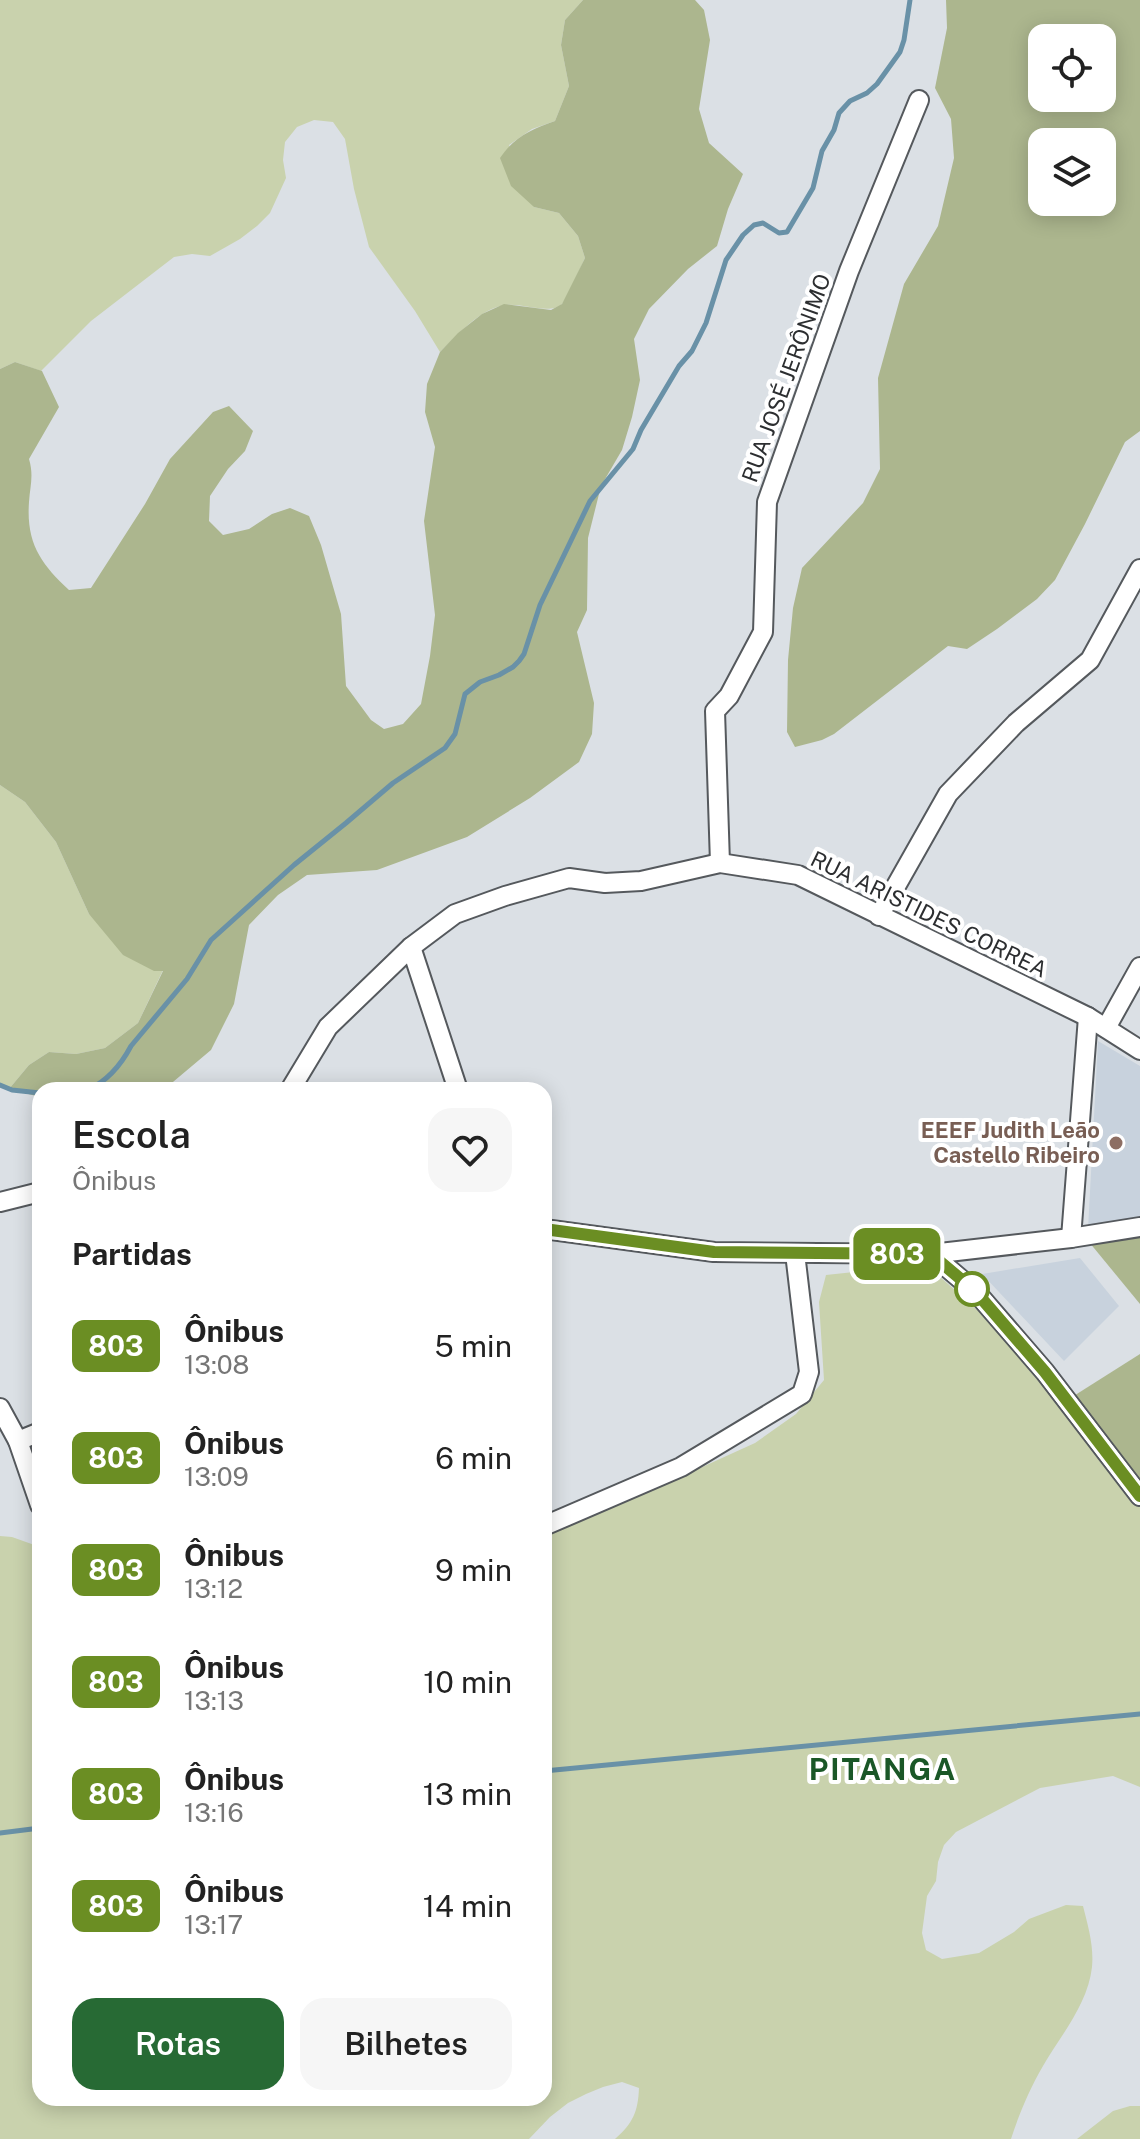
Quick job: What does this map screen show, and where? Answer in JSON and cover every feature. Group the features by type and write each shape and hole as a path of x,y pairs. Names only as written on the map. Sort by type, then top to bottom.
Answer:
{"street":[{"name":"RUA JOSÉ JERÔNIMO","path":"720,863 715,711 729,696 763,632 767,502 849,271 919,100"},
{"path":"879,916 948,794 1016,723 1090,660 1140,569"},
{"name":"RUA ARISTIDES CORREA","path":"295,1082 328,1027 411,947 455,914 569,878 605,883 641,881 720,863 798,875 1088,1017 1140,1050"},
{"path":"411,947 455,1082"},
{"path":"1106,1028 1140,967"},
{"path":"1071,1238 1088,1017"},
{"path":"0,1202 32,1194"},
{"path":"552,1230 714,1252 931,1254 1140,1227"},
{"path":"552,1522 681,1467 802,1394 809,1372 795,1253"},
{"path":"931,1254 976,1292 1045,1372 1140,1496"},
{"path":"0,1408 18,1441 32,1482"},
{"path":"18,1441 32,1435"}],"shaded area":[{"name":"EEEF Judith Leão Castello Ribeiro","path":"1098,1041 1140,1066 1140,1219 1088,1229"},
{"path":"1080,1258 1119,1306 1064,1361 982,1274"}],"green space":[{"path":"0,0 583,0 565,20 561,45 569,86 555,121 532,129 509,145 534,207 559,213 578,236 585,258 568,295 562,304 551,309 506,305 488,311 470,323 440,352 369,247 345,139 333,122 314,120 297,127 285,142 283,160 286,178 270,213 257,226 210,256 192,254 174,257 91,321 41,371 15,362 0,369"},
{"path":"583,0 695,0 704,10 710,40 699,109 709,143 743,174 717,246 688,269 649,309 634,339 640,380 632,417 622,450 601,486 588,538 587,610 577,632 594,703 592,734 579,762 530,798 467,837 377,870 307,875 278,895 249,925 234,1004 211,1050 173,1082 32,1082 32,1095 9,1089 29,1065 49,1052 76,1054 105,1048 138,1023 163,971 154,971 123,955 89,914 56,842 25,802 0,785 0,369 15,362 42,371 59,407 29,459 29,516 37,552 69,590 91,588 170,459 213,412 229,406 253,431 245,451 210,496 209,521 223,535 249,529 272,514 290,508 309,516 321,545 341,614 346,686 371,720 384,729 403,724 421,704 435,615 424,521 435,447 425,412 427,384 440,352 482,314 504,304 551,310 562,304 585,258 578,236 559,213 534,207 511,186 500,158 511,144 524,135 555,121 569,86 561,45 565,20"},
{"path":"946,0 1140,0 1140,431 1125,442 1055,580 1037,599 967,649 948,646 834,734 795,747 787,732 788,660 793,608 802,568 863,503 880,469 878,378 904,284 938,226 954,158 951,119 935,88 947,28"},
{"path":"0,785 25,802 56,842 89,914 163,970 138,1023 105,1048 76,1054 49,1052 29,1065 9,1089 0,1084"},
{"path":"1140,1225 1140,1304 1080,1231"},
{"path":"910,1266 938,1275 1003,1333 1140,1500 1140,1787 1113,1776 1040,1788 956,1832 944,1845 936,1881 927,1896 922,1933 926,1950 942,1959 979,1953 1029,1919 1066,1905 1083,1906 1092,1951 1092,1967 1085,1994 1034,2083 1011,2139 615,2139 626,2128 636,2110 639,2088 622,2082 568,2103 529,2139 0,2139 0,1536 32,1544 32,2106 552,2106 552,1527 645,1493 755,1443 796,1414 824,1380 819,1302 826,1275"},
{"path":"1140,1354 1140,1500 1061,1404"},
{"path":"1140,2106 1140,2139 1077,2139 1113,2111"}],"waterway":[{"path":"101,1082 118,1066 187,979 211,940 294,865 393,783 445,748 455,734 465,694 480,682 499,675 519,661 540,605 590,501 633,449 679,366 692,351 706,323 726,260 754,225 763,223 779,233 787,232 813,188 822,151 839,113 850,101 877,84 900,52 910,0"},
{"path":"0,1085 32,1092"},
{"path":"552,1770 1140,1714"},
{"path":"0,1833 32,1829"}],"bus line":[{"name":"803","path":"552,1231 714,1252 931,1254 976,1292 1045,1372 1140,1496"}],"place":[{"name":"EEEF Judith Leão Castello Ribeiro","path":"1116,1143"}],"district":[{"name":"PITANGA","path":"883,1769"}]}
